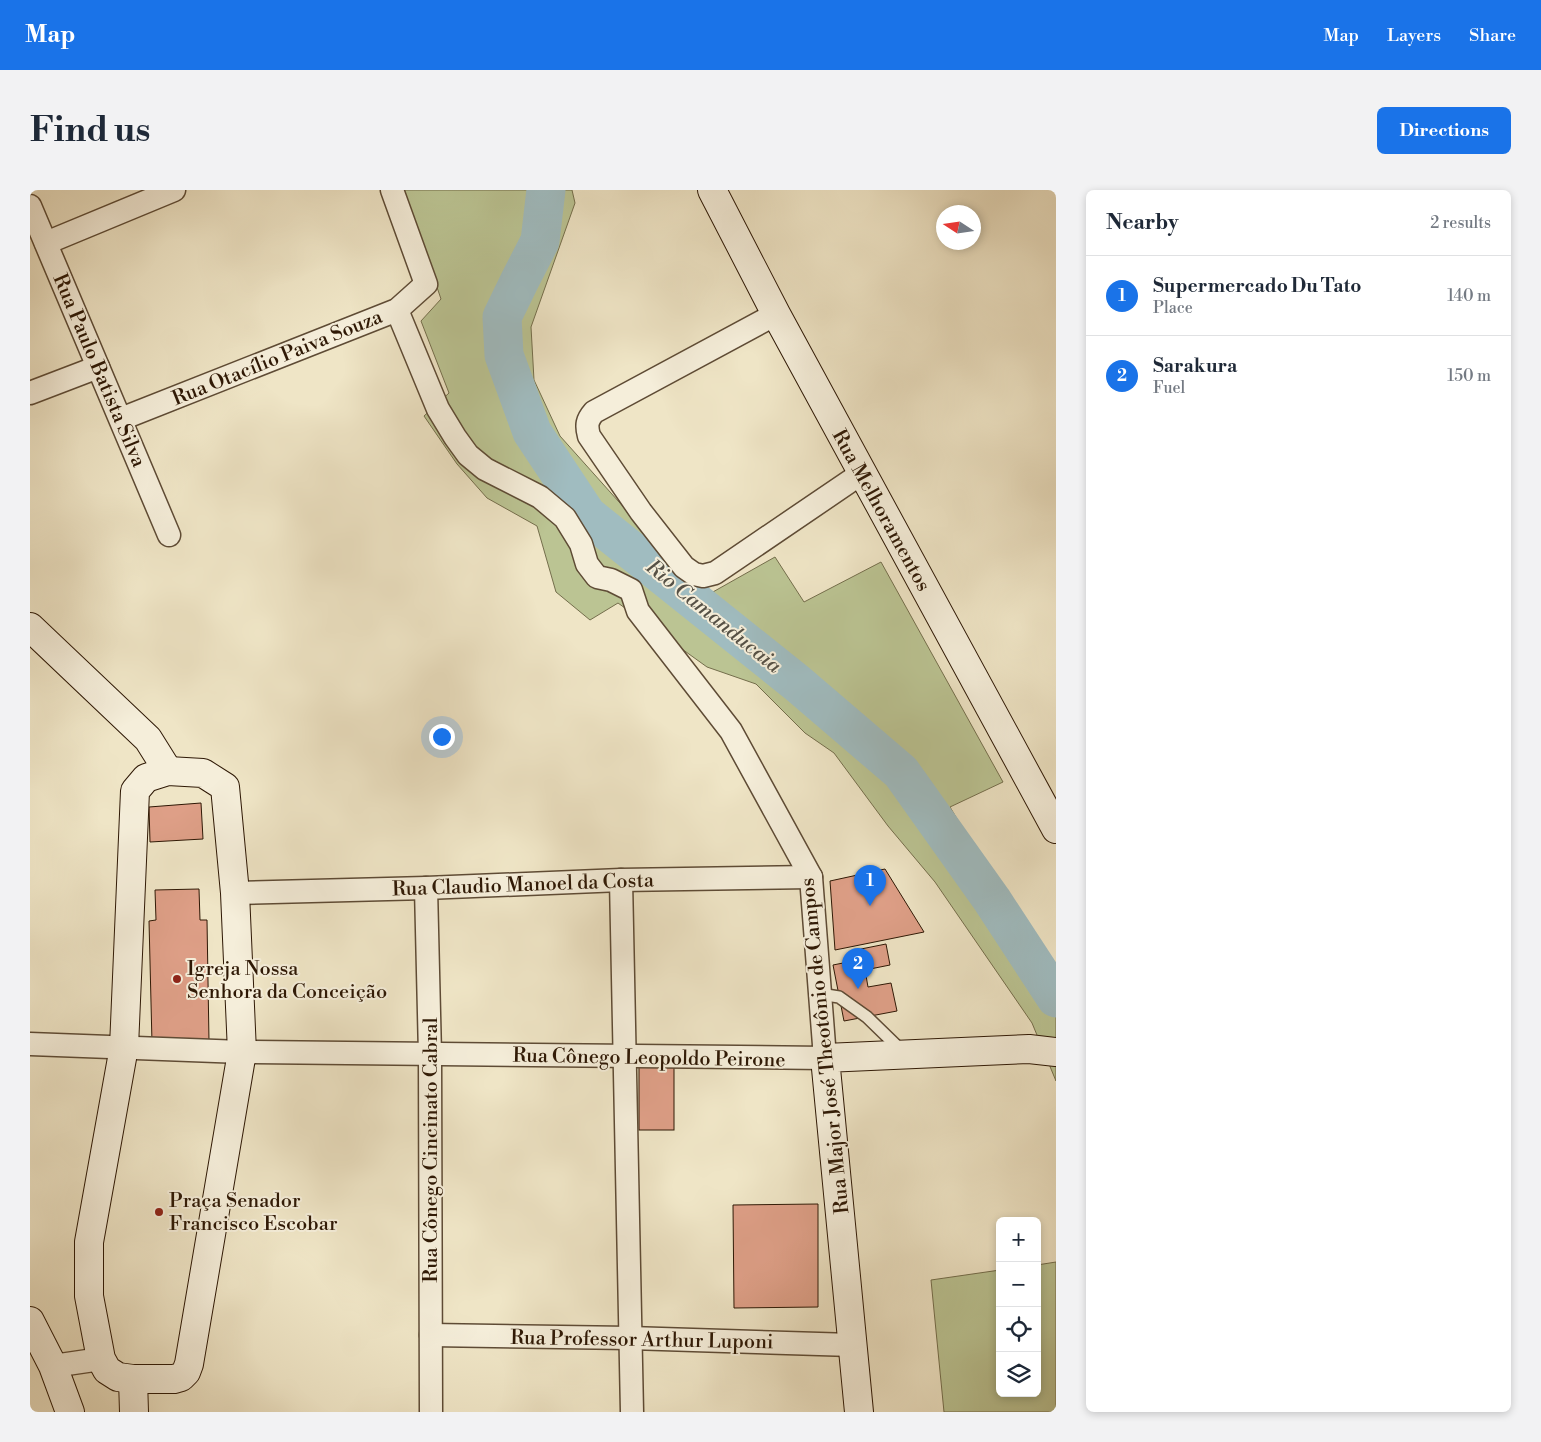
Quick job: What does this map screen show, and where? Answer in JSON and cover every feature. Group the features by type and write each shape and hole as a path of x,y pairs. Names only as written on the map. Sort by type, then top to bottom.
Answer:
{"street":[{"path":"46,243 174,190"},
{"name":"Rua Otacílio Paiva Souza","path":"121,419 397,310 426,284 392,190"},
{"name":"Rua Melhoramentos","path":"712,190 862,474 1056,829"},
{"name":"Rua Paulo Batista Silva","path":"30,206 169,535"},
{"name":"Rua Major José Theotônio de Campos","path":"397,310 438,409 468,455 485,468 540,497 564,518 582,544 586,564 597,576 611,580 631,590 638,611 731,731 810,876 825,1058 859,1412"},
{"path":"776,314 594,412 588,419 586,426 589,436 641,512 684,567 694,574 703,576 715,573 862,474"},
{"path":"30,393 98,367"},
{"path":"30,626 148,740 168,771"},
{"path":"168,771 203,773 225,787 235,893 242,1052 189,1364 186,1372 181,1377 174,1379 118,1377 107,1370 101,1359 89,1296 89,1242 124,1047 135,791 146,778 168,771"},
{"name":"Rua Claudio Manoel da Costa","path":"235,893 621,880 810,876"},
{"path":"621,880 632,1412"},
{"name":"Rua Cônego Cincinato Cabral","path":"426,888 430,1054 431,1412"},
{"name":"Rua Cônego Leopoldo Peirone","path":"30,1044 242,1052 825,1058 1029,1049 1056,1052"},
{"path":"30,1321 53,1366 70,1412"},
{"name":"Rua Professor Arthur Luponi","path":"431,1335 630,1338 852,1345"},
{"path":"53,1366 101,1359"},
{"path":"133,1379 134,1412"}],"lane":[{"path":"820,994 839,997 867,1017 906,1054"}],"green space":[{"path":"404,190 572,190 575,203 531,327 534,380 560,436 704,597 775,557 804,602 881,562 1003,782 950,807 1056,986 1056,1081 1032,1023 935,882 888,826 834,753 805,733 756,684 707,667 618,603 590,620 556,592 537,526 487,498 457,464 424,416 449,393 421,321 441,299"},
{"path":"1056,1262 1056,1412 944,1412 931,1280 996,1271 996,1397 1041,1397 1041,1264"}],"building":[{"path":"201,803 203,839 150,842 149,807"},
{"path":"885,869 924,932 835,950 830,881"},
{"path":"199,889 200,920 207,920 209,1041 152,1043 149,921 156,920 155,890"},
{"path":"886,944 890,965 865,970 868,987 891,983 897,1011 844,1021 833,965 863,959 861,949"},
{"path":"639,1059 674,1059 674,1130 639,1130"},
{"path":"818,1204 818,1307 734,1308 733,1205"}],"waterway":[{"name":"Rio Camanducaia","path":"546,190 540,241 502,317 504,355 532,432 587,515 797,683 901,772 992,900 1056,998"}],"place":[{"name":"Supermercado Du Tato","path":"870,906"},
{"name":"Igreja Nossa Senhora da Conceição","path":"177,979"},
{"name":"Sarakura","path":"858,989"},
{"name":"Praça Senador Francisco Escobar","path":"159,1212"}]}
